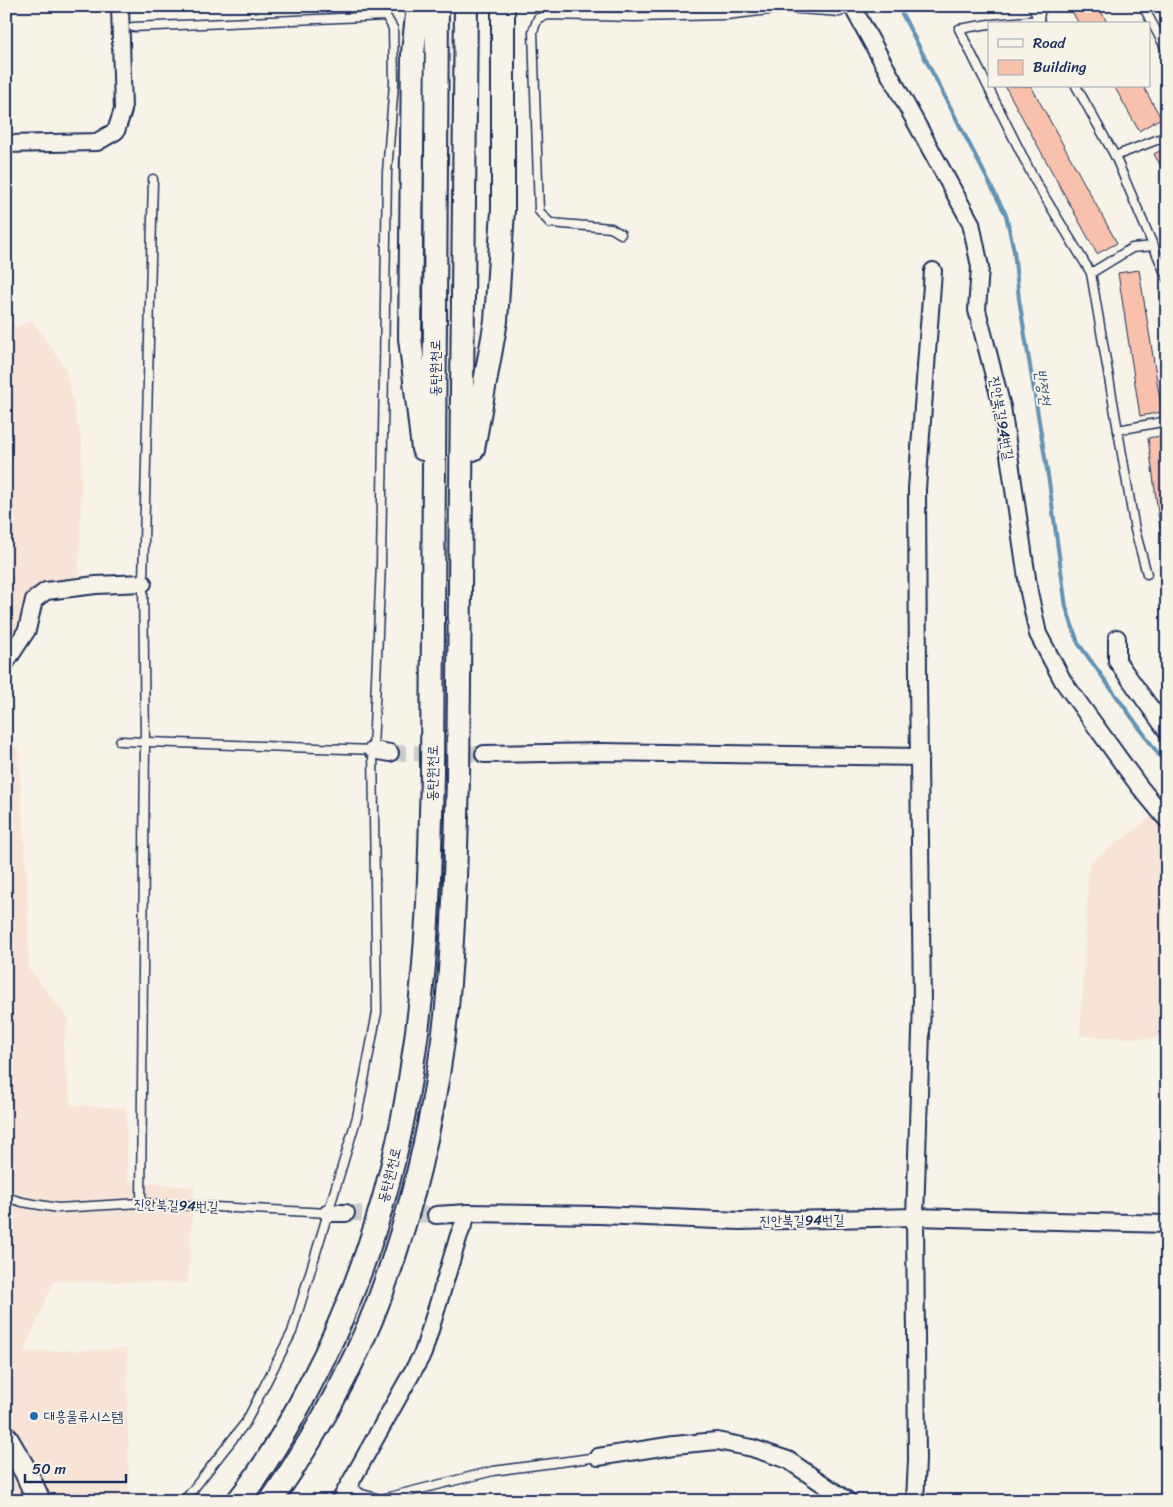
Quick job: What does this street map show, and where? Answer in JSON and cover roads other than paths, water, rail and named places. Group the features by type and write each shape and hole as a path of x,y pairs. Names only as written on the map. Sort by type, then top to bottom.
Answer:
{"main road":[{"path":"399,6 403,10 412,29 410,338 434,532"},
{"path":"413,53 418,6"},
{"name":"동탄원천로","path":"238,1501 294,1415 342,1320 356,1286 373,1236 391,1172 415,1047 422,986 429,878 434,532 437,6"},
{"name":"동탄원천로","path":"272,1501 316,1431 341,1383 370,1321 393,1262 413,1196 438,1071 446,1008 455,905 462,532 466,6"},
{"path":"462,532 476,432 496,322 504,210 503,6"},
{"path":"6,1438 26,1472 38,1501"}],"street":[{"path":"6,144 97,142 116,131 123,110 127,27 120,6"},
{"name":"진안북길94번길","path":"848,9 970,223 980,267 978,310 1002,407 1026,573 1038,634 1063,682 1139,786 1167,820"},
{"path":"915,1501 917,1460 915,1218 922,1002 917,488 933,271"},
{"path":"6,662 27,630 34,600 46,591 96,585 143,583"},
{"path":"1117,638 1117,661 1167,731"},
{"path":"373,750 390,753"},
{"path":"484,754 603,752 920,757"},
{"name":"진안북길94번길","path":"328,1213 346,1213"},
{"path":"340,1501 423,1353 459,1235 468,1213"},
{"name":"진안북길94번길","path":"436,1215 468,1213 600,1215 740,1221 915,1218 1167,1224"},
{"path":"598,1457 674,1445 717,1441 752,1448 788,1460 848,1501"}],"lane":[{"path":"1032,6 1040,22"},
{"path":"1040,22 1041,6"},
{"path":"1143,6 1167,51"},
{"path":"621,234 611,228 550,223 539,211 533,32 538,18 549,15 635,17 726,16 786,8 848,9"},
{"path":"127,27 386,16 393,28 394,83 387,172 381,564 373,750 377,1012 357,1116 292,1332 246,1422 184,1501"},
{"path":"988,24 960,29 988,86"},
{"path":"989,88 1035,181 1091,273 1135,530 1147,574"},
{"path":"1077,88 1116,156 1167,278"},
{"path":"1116,156 1167,136"},
{"path":"141,1203 144,741 143,583 153,179"},
{"path":"1091,273 1132,248 1154,246"},
{"path":"1118,430 1167,421"},
{"path":"120,741 373,750"},
{"name":"진안북길94번길","path":"6,1197 22,1202 58,1208 141,1203 328,1213"},
{"path":"348,1485 362,1494 382,1499 493,1471 598,1457"}],"waterway":[{"name":"반정천","path":"898,6 1006,215 1014,251 1019,299 1049,482 1066,607 1078,643 1167,766"}],"tunnel":[{"path":"390,753 484,754"},
{"path":"346,1213 436,1215"}],"place":[{"name":"대흥물류시스템","path":"34,1416"}]}
